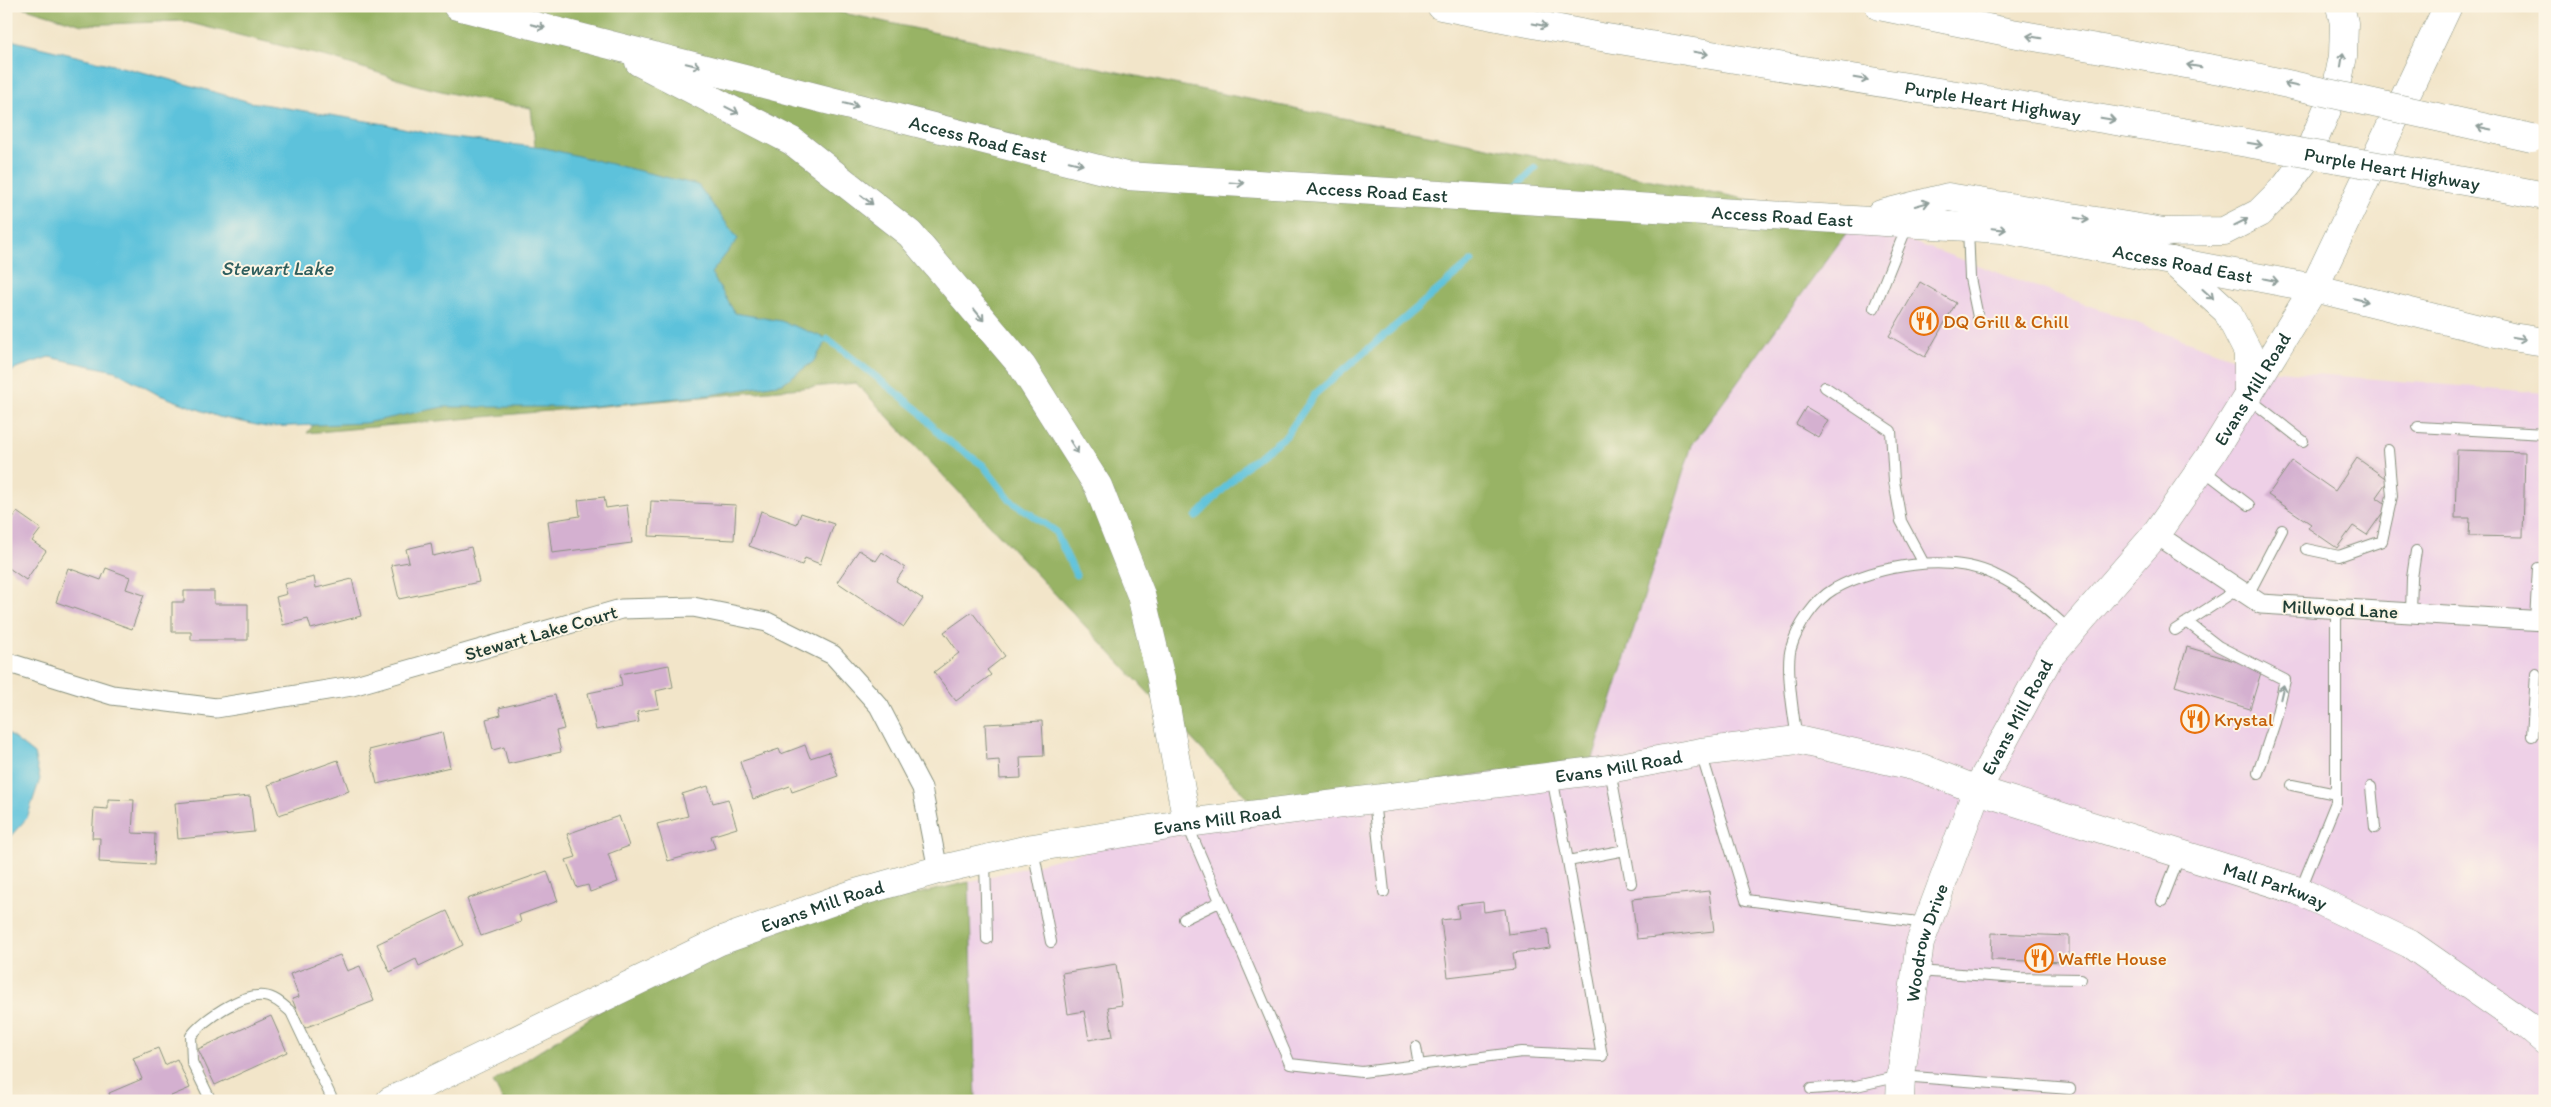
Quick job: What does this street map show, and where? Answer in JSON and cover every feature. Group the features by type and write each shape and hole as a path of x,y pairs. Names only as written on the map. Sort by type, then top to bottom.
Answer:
{"main road":[{"name":"Access Road East","path":"457,6 1126,176 2001,229 2314,288 2512,337 2545,342"},
{"name":"Purple Heart Highway","path":"1441,6 1610,39 2208,136 2545,196"},
{"path":"1879,6 2012,33 2242,74 2538,139"},
{"path":"1858,220 1948,197 2164,232 2224,231 2259,214 2286,186 2306,159 2336,86 2343,56 2344,23 2340,6"},
{"name":"Evans Mill Road","path":"390,1101 720,941 856,893 938,870 1033,848 1187,823 1552,777 1609,769 1700,752 1797,740 1922,768 1976,790 2049,657 2156,534 2248,398 2314,288 2448,6"},
{"path":"595,40 792,142 910,234 1022,366 1098,486 1141,595 1161,679 1187,823"},
{"path":"2171,261 2227,311 2248,352 2248,398"},
{"name":"Mall Parkway","path":"1976,790 2300,891 2410,944 2526,1025 2545,1041"},
{"name":"Woodrow Drive","path":"1901,1088 1920,943 1976,790"}],"street":[{"name":"Millwood Lane","path":"2156,534 2262,604 2540,620"},
{"name":"Stewart Lake Court","path":"6,662 112,695 216,708 352,686 621,610 693,607 767,622 833,655 879,706 922,788 938,870"}],"lane":[{"path":"1874,308 1909,224"},
{"path":"1968,227 1970,278 1978,316"},
{"path":"1825,387 1891,431 1894,481 1901,521 1923,562"},
{"path":"2248,398 2302,441"},
{"path":"2418,427 2545,434"},
{"path":"2306,548 2339,556 2382,541 2392,496 2388,450"},
{"path":"2202,468 2249,505"},
{"path":"2175,630 2243,592 2282,530"},
{"path":"2411,613 2412,578 2416,551"},
{"path":"1797,740 1791,694 1790,650 1803,619 1833,589 1880,571 1923,562 1956,564 1994,574 2027,593 2072,631"},
{"path":"2538,568 2540,620"},
{"path":"2300,891 2336,802 2336,609"},
{"path":"2187,622 2218,646 2285,680 2275,722 2258,773"},
{"path":"2532,736 2536,674"},
{"path":"1700,752 1746,900 1927,923"},
{"path":"1609,769 1631,883"},
{"path":"1187,823 1290,1064 1362,1072 1522,1052 1602,1056 1552,777"},
{"path":"2292,785 2336,794"},
{"path":"2371,787 2375,828"},
{"path":"1374,800 1384,892"},
{"path":"1033,848 1051,942"},
{"path":"1568,861 1625,850"},
{"path":"2162,901 2180,854"},
{"path":"984,859 987,939"},
{"path":"1184,919 1220,902"},
{"path":"1915,971 2018,978 2081,979"},
{"path":"211,1101 192,1062 191,1036 199,1025 239,1001 257,996 266,996 279,1001 291,1012 333,1101"},
{"path":"1416,1047 1419,1064"},
{"path":"1811,1089 1856,1086 1901,1088 2070,1088"}],"shaded area":[{"path":"1855,221 2267,370 2545,393 2545,1101 976,1101 969,882 1256,807 1593,758 1692,445"}],"green space":[{"path":"19,6 811,6 1169,83 1855,221 1692,445 1593,758 1256,807 856,383 307,433 418,296 543,220 531,108 471,98 420,86 331,58 182,21 82,25"},
{"path":"969,882 976,1101 503,1101 493,1082 644,982 806,920"}],"water":[{"name":"Stewart Lake","path":"6,39 146,73 250,102 385,124 444,137 545,148 698,185 738,239 711,273 735,313 781,321 828,339 813,362 783,383 709,395 583,407 443,407 365,423 266,427 219,417 157,394 115,371 49,357 16,368 6,377"},
{"path":"6,732 34,754 40,779 27,818 6,841"}],"building":[{"path":"1920,282 1956,303 1925,357 1889,336"},
{"path":"1806,407 1828,420 1818,437 1796,424"},
{"path":"2457,450 2525,452 2523,537 2469,536 2470,518 2455,518"},
{"path":"2357,458 2388,480 2376,497 2388,505 2367,535 2353,526 2337,548 2308,528 2311,524 2268,495 2292,461 2335,491"},
{"path":"604,497 606,508 627,505 632,543 552,553 548,521 580,516 578,500"},
{"path":"651,501 736,505 734,540 649,536"},
{"path":"761,511 797,524 801,513 834,524 820,564 805,558 802,565 749,546"},
{"path":"17,512 41,529 32,541 46,551 26,580 6,566 6,524 8,525"},
{"path":"431,543 433,556 471,547 479,582 399,599 391,565 409,562 406,549"},
{"path":"859,550 876,561 882,552 905,568 896,581 923,599 904,627 837,582"},
{"path":"68,568 101,580 106,568 130,577 126,589 144,595 132,629 56,602"},
{"path":"314,577 316,588 352,579 361,616 311,629 308,619 283,625 276,597 287,594 284,584"},
{"path":"184,591 214,591 214,604 248,604 248,640 191,640 191,632 172,632 172,602 184,602"},
{"path":"972,612 1005,656 987,670 991,675 956,701 934,672 959,653 944,632"},
{"path":"2187,647 2262,669 2250,709 2175,686"},
{"path":"669,665 673,687 656,691 659,708 637,712 639,722 596,730 588,693 622,686 620,674"},
{"path":"555,695 564,729 556,731 561,752 508,764 504,747 493,750 486,719 501,715 499,708"},
{"path":"1042,721 1044,756 1020,757 1021,778 1000,779 999,760 987,761 985,724"},
{"path":"442,732 450,767 377,784 369,750"},
{"path":"805,745 810,758 829,752 838,776 792,792 790,786 753,799 740,762 779,749 781,754"},
{"path":"338,760 349,791 279,815 268,785"},
{"path":"708,786 713,803 728,799 737,828 711,836 715,848 668,861 657,824 688,816 682,794"},
{"path":"250,796 254,832 178,839 175,803"},
{"path":"108,799 134,800 132,833 155,834 154,865 99,862 100,838 92,838 94,808 108,809"},
{"path":"619,816 629,846 608,854 618,882 590,892 588,885 577,888 566,860 576,857 567,834"},
{"path":"547,871 558,901 519,915 521,922 481,936 467,899"},
{"path":"1709,891 1714,931 1637,939 1632,899"},
{"path":"1483,902 1484,912 1505,909 1508,934 1548,929 1550,948 1513,953 1515,969 1448,977 1441,920 1459,918 1457,905"},
{"path":"447,911 463,945 419,966 416,959 390,972 377,944"},
{"path":"1992,933 2069,936 2069,962 1991,960"},
{"path":"340,955 347,971 360,966 374,1001 304,1028 292,999 299,997 290,974"},
{"path":"1116,964 1122,1005 1108,1007 1113,1036 1089,1040 1084,1011 1068,1014 1062,973"},
{"path":"271,1016 287,1052 215,1085 198,1049"},
{"path":"158,1048 165,1065 177,1059 190,1088 164,1099 164,1101 112,1101 109,1093 142,1079 133,1058"}],"waterway":[{"path":"1515,188 1535,168"},
{"path":"1196,517 1248,464 1286,436 1315,394 1472,261"},
{"path":"828,339 918,410 942,437 983,465 1010,500 1055,531 1076,575"}],"place":[{"name":"DQ Grill & Chill","path":"1924,321"},
{"name":"Krystal","path":"2195,719"},
{"name":"Waffle House","path":"2039,958"}]}
